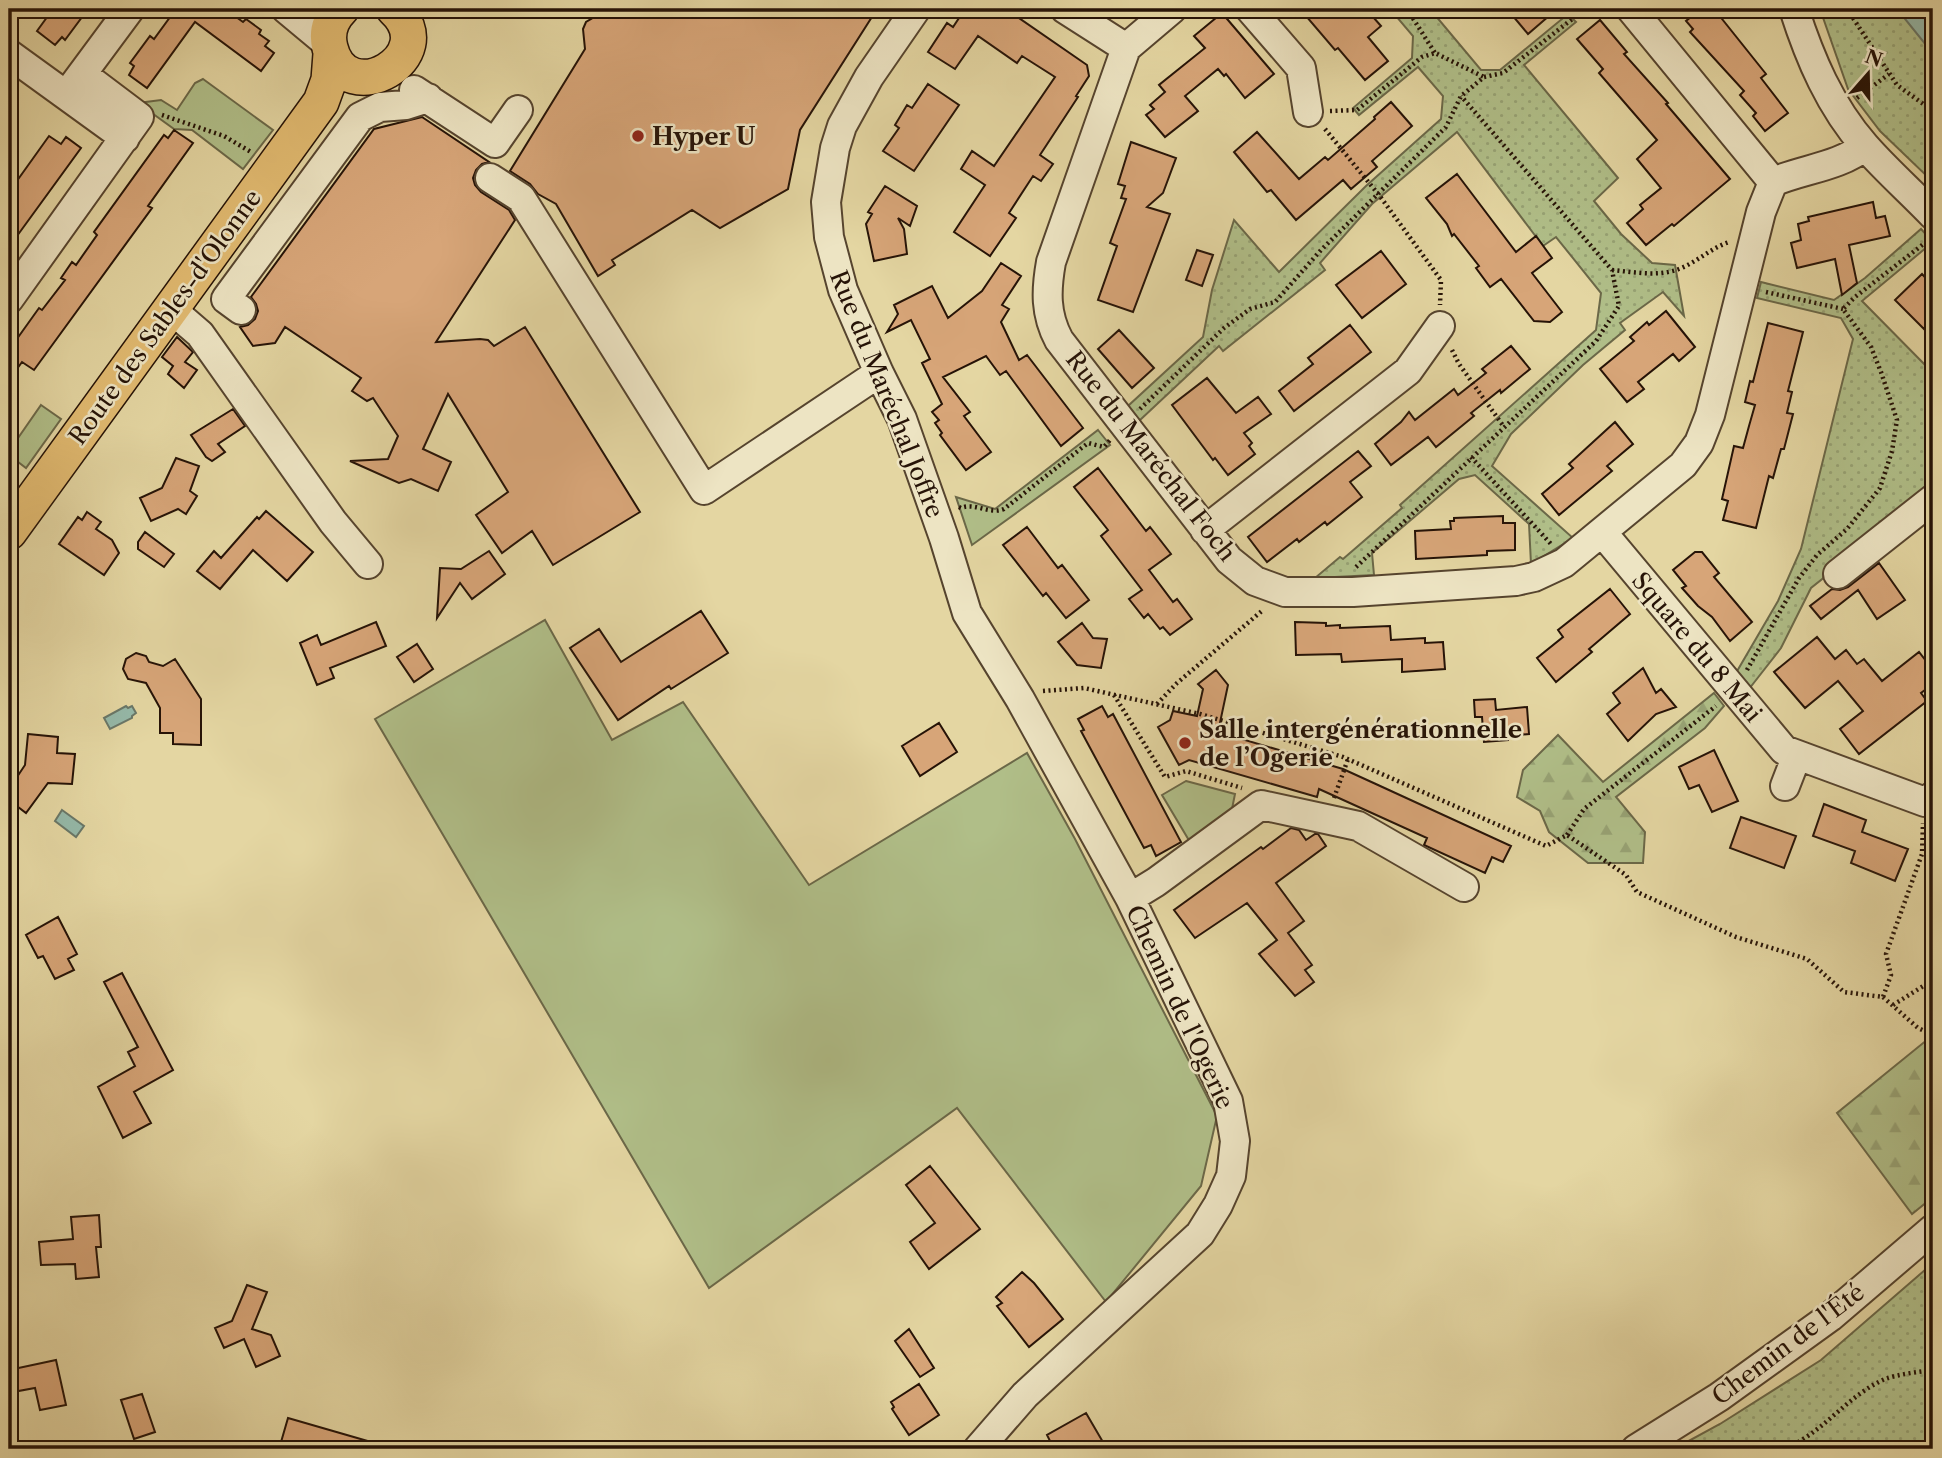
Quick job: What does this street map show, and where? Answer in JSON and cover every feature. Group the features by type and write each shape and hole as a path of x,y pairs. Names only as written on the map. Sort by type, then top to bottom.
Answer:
{"main road":[{"name":"Route des Sables-d'Olonne","path":"9,532 321,102 328,80 331,22 341,9"},
{"name":"Route des Sables-d'Olonne","path":"321,102 393,68 404,25"},
{"path":"330,49 346,71 374,77"}],"street":[{"path":"74,85 130,9"},
{"path":"286,9 330,49"},
{"name":"Rue du Maréchal Joffre","path":"916,9 869,77 842,126 835,148 826,202 829,237 843,290 902,419 967,613 1020,699"},
{"path":"1065,9 1126,48 1172,9"},
{"path":"1251,9 1301,68 1308,112"},
{"path":"1632,9 1773,182 1791,174 1819,168 1865,146"},
{"path":"1794,9 1807,50 1838,110 1865,146 1933,215"},
{"path":"404,25 423,94"},
{"name":"Rue du Maréchal Foch","path":"1126,48 1055,248 1047,296 1052,327 1059,340 1229,560 1255,580 1273,589 1301,593 1353,592 1516,581 1534,577 1564,563 1683,465 1699,443 1710,415 1752,245 1773,182"},
{"path":"9,54 74,85 132,128 9,299"},
{"path":"374,77 423,94 495,143 518,110"},
{"path":"241,310 226,299 360,117 380,107 406,105 423,94"},
{"path":"490,178 521,198 704,490 879,373"},
{"path":"171,309 200,334 333,522 368,564"},
{"path":"1205,530 1408,371 1440,326"},
{"path":"1838,575 1933,499"},
{"name":"Square du 8 Mai","path":"1602,532 1784,750 1929,799"},
{"name":"Chemin de l'Ogerie","path":"978,1449 1025,1395 1199,1234 1218,1205 1231,1176 1235,1141 1228,1101 1130,898 1020,699"},
{"path":"1785,786 1797,755"},
{"path":"1130,898 1261,805 1359,826 1464,887"},
{"name":"Chemin de l'Été","path":"1636,1449 1719,1397 1830,1317 1933,1229"}],"path":[{"path":"1406,9 1435,53 1484,77"},
{"path":"932,506 953,502 961,508 969,505 996,512 1004,509 1088,443 1104,447 1124,424 1224,328 1250,309 1275,302 1321,250 1446,127 1461,96 1484,77 1503,73 1585,9"},
{"path":"1847,9 1897,85 1933,111"},
{"path":"1308,112 1357,110 1422,57 1435,53"},
{"path":"1838,110 1889,74"},
{"path":"1353,592 1356,565 1596,341 1619,306 1612,270 1461,96"},
{"path":"1308,112 1334,139 1379,195 1441,280 1440,326 1459,364 1504,427"},
{"path":"132,128 160,114 224,136 274,168"},
{"path":"1843,309 1933,236"},
{"path":"1612,270 1649,274 1680,269 1713,248 1729,242 1752,245"},
{"path":"1020,699 1029,693 1084,688 1200,714 1348,759 1546,846 1567,835 1584,809 1711,711 1732,689 1749,667 1799,578 1817,555 1847,529 1880,488 1892,451 1897,420 1881,372 1871,347 1843,309 1742,286"},
{"path":"1471,457 1545,535 1564,563"},
{"path":"1156,704 1177,683 1261,613 1273,589"},
{"path":"1114,695 1165,777 1186,771 1258,793 1261,805"},
{"path":"1335,792 1348,759"},
{"path":"1883,997 1891,975 1886,954 1922,854 1929,799"},
{"path":"1567,835 1626,875 1637,892 1737,937 1807,959 1844,992 1883,997 1918,1028 1933,1035"},
{"path":"1893,1005 1933,980"},
{"path":"1783,1449 1800,1443 1854,1398 1886,1379 1933,1370"},
{"path":"1919,1449 1933,1445"}],"green space":[{"path":"1390,9 1430,9 1481,70 1500,70 1568,14 1576,22 1524,65 1618,178 1594,201 1621,234 1652,263 1675,265 1684,316 1663,292 1620,323 1625,330 1583,365 1511,434 1492,466 1573,538 1531,564 1529,524 1475,475 1459,479 1372,553 1374,575 1315,578 1340,557 1343,559 1402,508 1400,505 1596,330 1601,293 1556,237 1543,246 1457,132 1372,204 1320,263 1325,270 1223,351 1219,346 1139,421 1128,406 1203,337 1212,290 1234,220 1279,272 1366,186 1441,119 1443,96 1418,67 1359,115 1353,108 1412,58 1413,36"},
{"path":"1820,9 1933,9 1933,182 1880,131 1848,89"},
{"path":"203,79 273,130 243,169 192,130 174,129 138,103 161,100 177,110 195,83"},
{"path":"1921,229 1933,242 1862,301 1933,373 1933,491 1811,588 1781,648 1749,689 1736,673 1778,601 1801,549 1853,339 1841,318 1757,298 1761,282 1834,300 1865,278"},
{"path":"41,405 61,419 26,468 9,455 9,451"},
{"path":"1098,430 1110,445 972,545 956,497 995,509"},
{"path":"545,620 612,740 683,702 809,885 1027,753 1075,839 1217,1116 1201,1186 1106,1302 957,1108 709,1288 375,719"},
{"path":"1714,693 1724,706 1705,728 1616,797 1645,832 1643,863 1588,863 1549,832 1540,811 1517,797 1523,770 1558,735 1603,782"},
{"path":"1186,781 1235,794 1231,814 1190,842 1162,795"},
{"path":"1933,1035 1933,1197 1912,1214 1837,1113"},
{"path":"1933,1263 1933,1449 1674,1449 1720,1424 1821,1360"}],"shaded area":[{"path":"1897,9 1933,9 1933,51 1926,45"},
{"path":"126,706 132,706 136,713 132,718 110,729 104,718"},
{"path":"62,810 84,826 76,837 55,821"}],"building":[{"path":"53,9 88,9 65,40 62,37 55,45 37,31"},
{"path":"176,9 225,9 243,22 246,19 261,30 259,34 269,41 265,46 274,53 261,71 195,22 147,88 129,75 134,66 130,63 150,36 154,39"},
{"name":"Hyper U","path":"594,9 877,9 800,130 788,189 720,228 692,210 612,260 615,265 598,276 556,204 538,194 530,184 510,171 585,49 583,29 586,22 596,16"},
{"path":"965,9 1006,9 1087,65 1089,76 1040,155 1053,164 1041,181 1033,176 1009,213 1016,218 990,256 954,232 985,185 961,169 972,151 994,166 1055,77 1022,56 1017,63 978,36 955,69 928,52 947,23 953,27"},
{"path":"1300,9 1366,9 1381,26 1368,37 1388,61 1365,80"},
{"path":"1507,9 1557,9 1528,34"},
{"path":"1701,9 1714,9 1766,74 1761,78 1788,113 1765,131 1753,116 1756,113 1740,95 1744,91 1690,32 1693,29 1686,21"},
{"path":"1222,13 1274,74 1245,98 1226,74 1224,76 1218,69 1185,96 1198,111 1165,137 1146,115 1154,109 1150,105 1165,92 1159,85 1205,48 1194,36"},
{"path":"1600,20 1627,52 1624,54 1730,179 1674,226 1672,224 1646,245 1627,223 1643,209 1640,205 1661,188 1637,159 1657,140 1599,73 1603,69 1577,39"},
{"path":"928,84 959,105 914,171 883,151 899,128 895,125 907,105 912,108"},
{"path":"1391,102 1412,126 1372,161 1377,167 1351,189 1343,180 1296,220 1271,190 1267,192 1234,152 1257,132 1299,179 1325,157 1328,160"},
{"path":"422,117 489,162 476,170 473,178 475,185 509,210 515,220 436,342 480,339 488,340 494,346 525,327 640,512 553,565 532,531 502,553 476,515 508,492 448,394 423,449 451,462 438,491 411,479 399,483 350,461 388,459 398,436 373,398 367,401 352,391 361,378 285,327 275,343 253,346 240,327 255,319 258,311 251,297 374,129"},
{"path":"174,130 193,143 148,206 152,208 34,370 22,362 9,380 9,350 39,308 42,310 65,280 61,278 72,262 76,265 97,235 94,232 164,135 168,138"},
{"path":"49,136 61,144 66,137 81,148 9,247 9,192"},
{"path":"1131,142 1176,158 1163,193 1147,207 1170,214 1133,312 1098,300 1117,246 1110,243 1126,199 1121,198 1125,186 1118,184"},
{"path":"1457,174 1516,252 1536,236 1552,258 1532,273 1562,312 1550,322 1534,321 1501,279 1490,287 1476,268 1479,266 1454,234 1452,236 1447,224 1426,198"},
{"path":"885,186 917,206 910,226 898,218 904,229 907,254 874,261 866,224 872,214 868,212"},
{"path":"1873,202 1876,218 1885,216 1890,236 1849,245 1857,283 1842,295 1835,259 1797,268 1791,243 1801,240 1798,224 1809,221 1808,217"},
{"path":"1197,250 1213,255 1202,286 1186,280"},
{"path":"1381,251 1406,284 1362,318 1336,285"},
{"path":"1001,263 1021,276 1002,305 1009,309 1001,322 1019,360 1027,355 1083,428 1061,446 1006,371 1000,375 986,356 943,377 970,412 964,416 991,452 966,470 940,435 942,433 935,423 939,420 932,412 942,404 922,363 930,359 911,320 887,332 898,314 894,305 932,286 948,318 982,291"},
{"path":"1922,274 1933,286 1933,319 1924,329 1895,300"},
{"path":"1666,311 1695,347 1679,361 1673,354 1638,382 1644,389 1627,402 1600,369 1634,341 1630,337 1647,322 1649,325"},
{"path":"1768,323 1803,332 1788,391 1792,392 1787,413 1793,414 1773,478 1769,476 1756,528 1723,520 1728,501 1722,499 1734,446 1743,448 1755,405 1745,402"},
{"path":"1350,325 1371,352 1294,411 1279,391 1313,364 1308,358"},
{"path":"1119,330 1154,368 1132,388 1098,349"},
{"path":"177,337 193,352 185,362 197,370 184,388 168,374 173,366 162,357"},
{"path":"1511,346 1530,369 1471,413 1474,416 1436,447 1428,437 1391,465 1375,444 1409,412 1415,420 1454,389 1458,395 1486,373 1482,369"},
{"path":"1207,378 1236,413 1258,397 1271,414 1244,433 1252,443 1249,446 1255,454 1228,475 1215,458 1213,460 1172,405"},
{"path":"233,409 245,426 218,444 225,452 212,461 206,457 191,435"},
{"path":"1615,422 1633,444 1607,466 1612,471 1559,515 1542,494 1573,468 1569,464"},
{"path":"1358,451 1371,466 1350,482 1362,497 1327,525 1325,522 1299,542 1297,539 1267,562 1248,537"},
{"path":"176,458 199,466 190,491 197,496 186,514 178,509 151,521 140,498 162,488"},
{"path":"1098,468 1146,531 1150,527 1171,554 1149,570 1173,602 1177,599 1192,619 1170,635 1163,627 1160,629 1148,614 1144,618 1129,599 1142,590 1101,536 1108,530 1074,487"},
{"path":"266,511 313,552 287,581 253,550 220,589 197,571 214,551 221,558 257,517 259,519"},
{"path":"87,512 101,522 96,529 112,540 119,553 104,575 59,544 78,517 82,520"},
{"path":"1503,516 1503,523 1515,523 1515,550 1487,551 1487,555 1416,559 1415,531 1451,529 1450,521 1454,521 1454,518"},
{"path":"1027,527 1058,568 1062,565 1089,600 1066,618 1046,593 1043,596 1003,545"},
{"path":"145,532 174,554 164,567 138,549 138,542"},
{"path":"489,551 505,574 472,599 460,583 437,618 440,568 461,569"},
{"path":"1695,552 1702,552 1719,573 1714,577 1752,622 1730,641 1712,617 1682,588 1686,586 1673,570"},
{"path":"1879,563 1905,600 1877,619 1858,590 1821,619 1810,606 1832,589 1848,587"},
{"path":"1610,589 1630,614 1589,649 1592,652 1556,682 1537,658 1563,637 1558,630"},
{"path":"701,611 728,653 671,689 669,686 618,720 570,648 599,629 621,662"},
{"path":"376,622 386,646 330,668 334,678 317,685 300,643 317,635 321,645"},
{"path":"1295,622 1326,623 1326,626 1340,625 1340,628 1390,626 1391,640 1425,638 1425,643 1443,642 1445,669 1402,672 1402,659 1342,662 1341,654 1296,655"},
{"path":"1082,623 1093,638 1107,639 1101,668 1077,665 1058,642"},
{"path":"1817,637 1835,659 1846,650 1857,664 1864,659 1882,681 1919,652 1933,670 1933,684 1921,693 1927,701 1859,754 1840,729 1863,711 1838,681 1805,708 1774,672"},
{"path":"417,644 433,669 414,682 397,657"},
{"path":"136,653 146,656 149,662 163,666 175,659 201,699 201,745 173,744 173,733 160,733 160,708 146,683 128,679 123,669 126,659"},
{"path":"1643,668 1656,693 1661,689 1676,707 1656,714 1628,741 1607,714 1620,703 1613,693"},
{"path":"1216,670 1228,685 1218,732 1343,769 1511,846 1503,862 1492,857 1485,873 1424,845 1427,838 1319,789 1317,797 1189,760 1179,765 1158,727 1170,720 1173,711 1197,716 1203,689 1198,684"},
{"path":"1495,699 1496,710 1527,707 1529,734 1508,736 1508,740 1484,742 1482,717 1475,717 1474,700"},
{"path":"1102,706 1108,717 1113,714 1181,842 1156,856 1151,845 1144,848 1081,731 1084,730 1078,719"},
{"path":"939,723 957,752 920,776 902,746"},
{"path":"28,734 58,737 57,753 75,754 72,784 48,783 26,813 9,800 9,789 25,765"},
{"path":"1714,750 1738,801 1712,812 1699,785 1689,789 1679,767"},
{"path":"1824,804 1866,820 1862,832 1908,849 1895,881 1851,863 1855,851 1813,836"},
{"path":"1741,817 1796,836 1784,868 1730,848"},
{"path":"1291,828 1299,830 1306,840 1318,834 1326,846 1276,883 1304,921 1288,933 1312,965 1305,970 1314,982 1295,996 1259,954 1277,940 1247,903 1195,938 1174,910"},
{"path":"58,917 77,954 68,959 74,970 55,979 43,956 38,958 26,935"},
{"path":"122,973 173,1070 134,1092 151,1123 123,1138 98,1087 135,1066 128,1052 138,1047 104,982"},
{"path":"930,1166 980,1229 929,1269 910,1242 935,1223 906,1185"},
{"path":"99,1215 101,1247 96,1247 99,1277 76,1279 75,1264 41,1265 39,1242 73,1239 71,1217"},
{"path":"1022,1272 1063,1319 1029,1347 997,1306 1002,1303 996,1297"},
{"path":"247,1285 267,1292 252,1329 271,1335 280,1356 256,1367 244,1339 224,1348 215,1328 232,1321"},
{"path":"909,1329 934,1368 920,1377 895,1341"},
{"path":"56,1360 66,1405 40,1410 35,1388 13,1392 9,1370"},
{"path":"919,1384 939,1415 909,1435 892,1409 894,1407 891,1402"},
{"path":"142,1394 155,1432 134,1439 121,1400"},
{"path":"1086,1413 1107,1449 1054,1449 1047,1435"},
{"path":"288,1418 378,1444 377,1449 279,1449"}],"place":[{"name":"Hyper U","path":"638,136"},
{"name":"Salle intergénérationnelle de l’Ogerie","path":"1185,743"}]}
